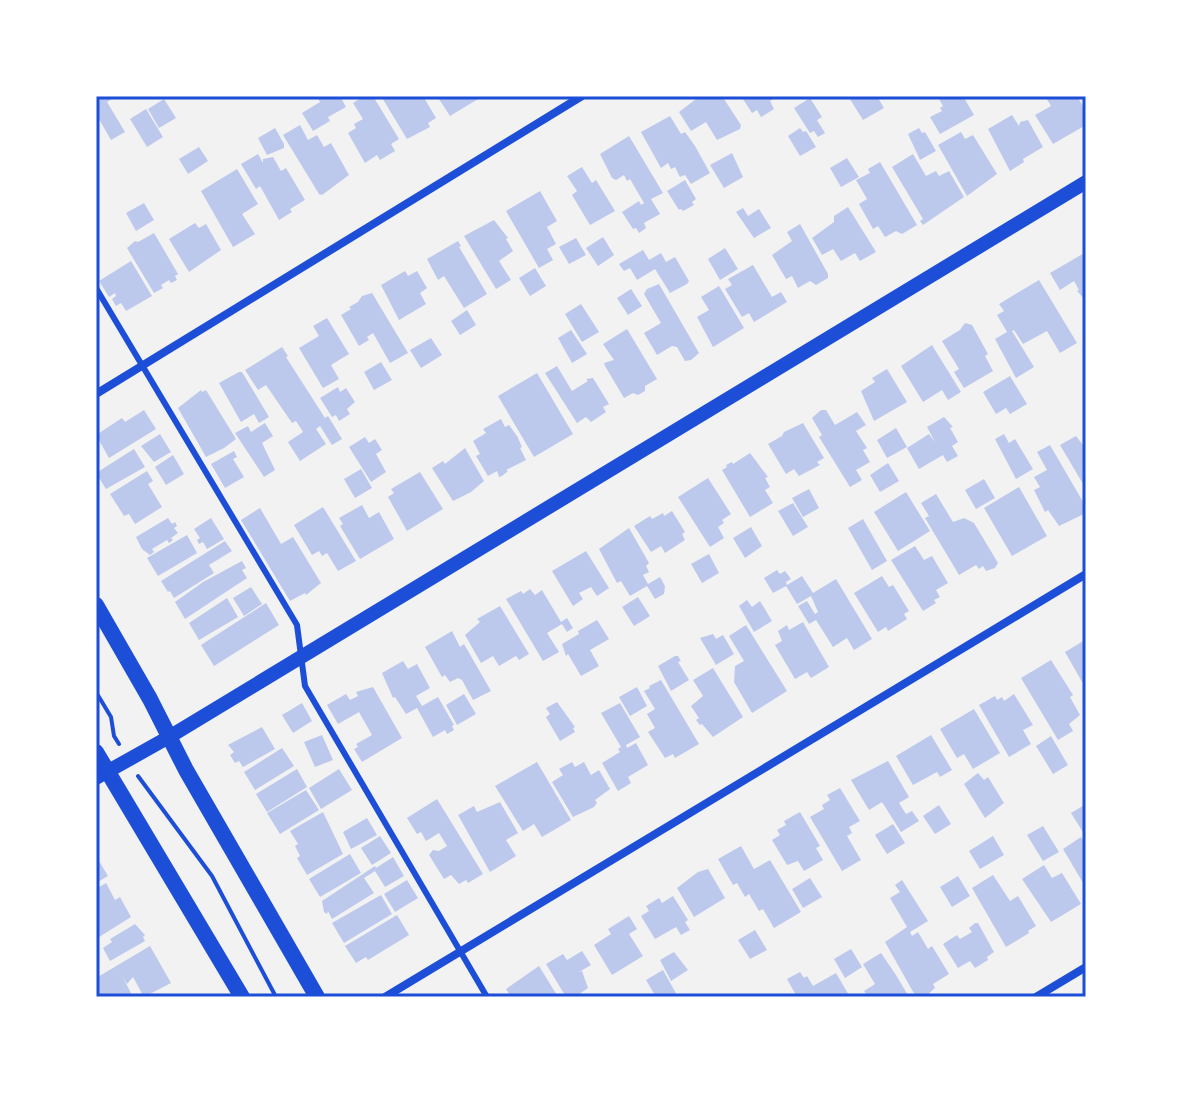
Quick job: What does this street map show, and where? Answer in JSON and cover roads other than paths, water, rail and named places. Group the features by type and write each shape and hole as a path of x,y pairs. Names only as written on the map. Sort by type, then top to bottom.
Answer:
{"main road":[{"path":"96,605 317,997"},
{"path":"96,752 102,775 242,997"}],"street":[{"path":"96,394 582,96"},
{"path":"102,775 1086,182"},
{"path":"385,997 1086,574"},
{"path":"1036,997 1086,967"}],"lane":[{"path":"96,288 297,625 305,686 487,997"}]}
